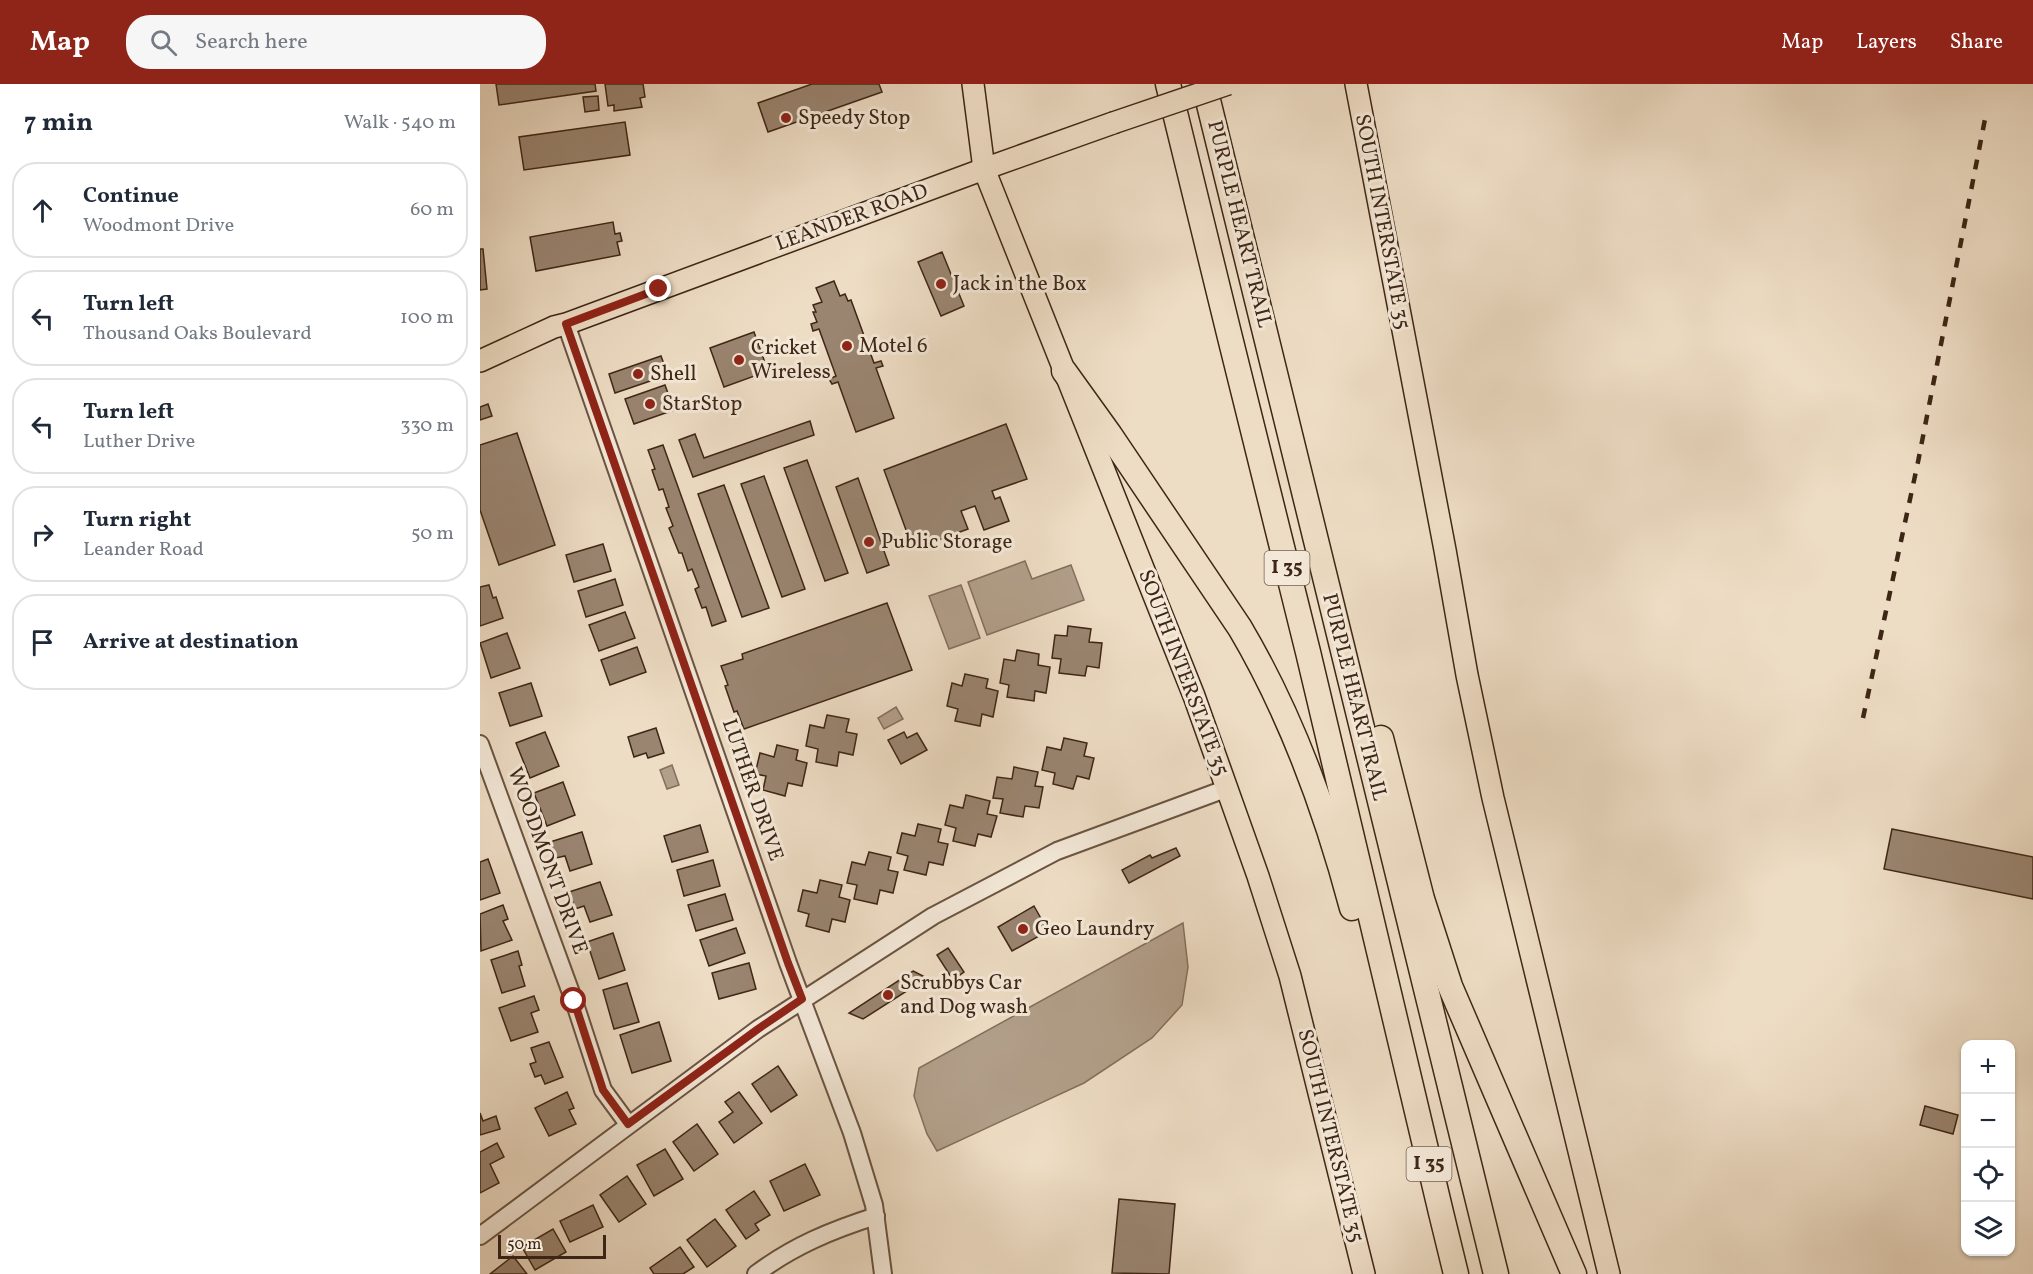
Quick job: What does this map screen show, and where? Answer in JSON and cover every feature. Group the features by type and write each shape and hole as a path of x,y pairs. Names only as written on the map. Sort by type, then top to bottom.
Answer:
{"highway":[{"path":"1153,84 1170,161 1224,317"},
{"name":"PURPLE HEART TRAIL","path":"1168,84 1308,651 1456,1274"},
{"name":"PURPLE HEART TRAIL","path":"1204,84 1496,1274"},
{"path":"1064,371 1240,628 1278,698 1311,774 1327,822 1349,898 1379,1019 1402,1054"},
{"path":"1285,416 1338,569 1422,899 1447,975 1490,1081 1574,1274"}],"main road":[{"name":"SOUTH INTERSTATE 35","path":"973,84 984,169 1194,696 1228,788 1290,976 1364,1274"},
{"name":"LEANDER ROAD","path":"480,361 554,327 984,169 1228,84"},
{"name":"SOUTH INTERSTATE 35","path":"1356,84 1467,675 1493,798 1608,1274"}],"street":[{"name":"LUTHER DRIVE","path":"566,324 784,953 852,1133 876,1216 883,1274"},
{"name":"WOODMONT DRIVE","path":"480,744 574,1001 603,1090 628,1124"},
{"path":"480,1236 758,1029 933,916 1057,851 1228,788"},
{"path":"756,1274 792,1249 820,1235 876,1216"}],"shaded area":[{"path":"1025,561 1032,579 1071,565 1084,600 987,635 968,582"},
{"path":"961,585 980,638 949,649 929,596"},
{"path":"896,707 903,719 884,729 878,718"},
{"path":"672,765 679,785 667,789 660,770"},
{"path":"1183,923 1188,967 1182,1005 1152,1038 1084,1083 937,1151 927,1134 914,1096 919,1068"}],"building":[{"path":"496,84 595,84 596,91 499,105"},
{"path":"605,84 643,84 645,97 640,98 642,107 614,111 614,105 608,106"},
{"name":"Speedy Stop","path":"812,84 879,84 882,92 768,132 758,103"},
{"path":"598,96 599,110 585,112 583,97"},
{"path":"625,122 630,155 524,170 519,137"},
{"path":"613,222 615,234 620,233 622,241 617,242 620,255 536,271 530,237"},
{"path":"480,249 483,249 487,289 480,290"},
{"name":"Jack in the Box","path":"942,252 964,306 941,316 918,262"},
{"name":"Motel 6","path":"834,281 840,296 845,294 848,301 851,300 874,363 881,361 883,366 876,368 894,418 856,432 838,382 832,384 829,379 836,376 819,329 813,331 811,324 817,322 813,305 822,302 816,288"},
{"name":"Cricket Wireless","path":"754,332 768,371 724,387 710,348"},
{"name":"Shell","path":"661,356 668,375 615,393 609,374"},
{"name":"StarStop","path":"665,385 674,410 634,424 625,399"},
{"path":"488,404 492,416 480,420 480,407"},
{"path":"810,421 814,435 693,477 679,440 695,434 704,458"},
{"path":"1006,424 1027,479 992,491 995,499 1000,497 1009,521 984,530 975,506 961,511 968,529 913,549 884,470"},
{"path":"517,433 555,545 499,565 480,510 480,445"},
{"path":"663,445 726,621 712,626 706,607 702,608 695,589 699,587 692,569 688,571 669,528 673,526 666,508 669,507 663,489 659,490 652,470 655,469 648,450"},
{"path":"807,460 848,573 825,581 784,468"},
{"path":"764,476 805,589 782,597 741,484"},
{"path":"858,478 889,565 867,573 836,487"},
{"path":"724,485 769,608 742,617 698,494"},
{"path":"603,544 611,571 574,582 566,555"},
{"path":"615,579 623,605 586,617 578,591"},
{"path":"489,585 503,618 480,626 480,587"},
{"path":"887,603 912,670 744,729 737,711 734,712 721,666 743,659 742,654"},
{"path":"625,612 635,638 599,651 589,625"},
{"path":"1068,626 1091,629 1089,642 1102,643 1099,668 1087,666 1085,676 1059,673 1061,659 1052,658 1055,635 1067,636"},
{"path":"507,633 520,668 491,678 480,643"},
{"path":"637,647 646,672 610,685 601,660"},
{"path":"1017,650 1039,654 1038,665 1050,667 1046,693 1035,691 1034,701 1007,697 1009,685 1000,683 1004,659 1015,661"},
{"path":"965,674 988,679 986,688 998,691 993,717 982,714 980,726 955,721 958,709 947,706 952,683 962,686"},
{"path":"531,683 542,716 510,726 499,693"},
{"path":"827,715 849,719 846,732 857,734 853,755 839,752 837,766 816,762 818,749 806,746 810,725 824,728"},
{"path":"656,728 664,753 648,758 646,753 634,757 628,737"},
{"path":"545,732 559,766 530,778 516,743"},
{"path":"904,732 907,738 917,733 927,750 901,764 888,740"},
{"path":"1064,738 1087,743 1084,756 1094,758 1089,779 1077,776 1073,789 1053,784 1055,773 1042,770 1047,747 1061,750"},
{"path":"777,745 798,750 796,760 807,763 802,786 788,783 785,796 763,790 766,776 755,774 760,753 774,757"},
{"path":"1014,767 1038,772 1035,786 1043,787 1039,808 1025,806 1023,817 1000,813 1003,799 993,798 997,777 1012,779"},
{"path":"563,782 575,815 547,826 534,793"},
{"path":"966,795 990,801 987,814 997,816 991,837 978,834 975,846 953,841 956,828 945,825 950,805 963,808"},
{"path":"918,824 941,829 938,842 948,844 943,865 929,862 926,875 904,870 908,856 897,853 902,833 915,836"},
{"path":"700,825 708,852 672,862 664,836"},
{"path":"1892,829 2033,857 2033,899 1884,869"},
{"path":"582,832 592,864 570,871 565,856 556,858 550,842"},
{"path":"1176,848 1180,856 1129,883 1122,870 1150,855 1152,858"},
{"path":"869,852 891,857 888,870 898,872 893,893 880,890 877,904 854,899 857,885 847,883 852,862 865,865"},
{"path":"488,859 500,893 480,900 480,862"},
{"path":"713,860 720,886 684,896 677,870"},
{"path":"820,880 842,885 839,897 850,900 845,922 832,919 829,932 806,926 809,914 798,911 803,890 817,893"},
{"path":"600,882 612,915 590,922 584,906 575,909 569,892"},
{"path":"725,894 733,920 696,931 688,905"},
{"path":"503,905 508,919 503,921 512,940 481,951 480,914"},
{"name":"Geo Laundry","path":"1034,906 1048,931 1012,951 998,927"},
{"path":"736,928 745,953 709,966 700,940"},
{"path":"613,933 625,970 599,979 587,942"},
{"path":"948,948 964,972 953,980 937,955"},
{"path":"518,951 522,965 519,966 525,986 502,993 491,960"},
{"path":"749,963 756,989 719,999 712,973"},
{"name":"Scrubbys Car and Dog wash","path":"913,971 927,978 863,1019 849,1013"},
{"path":"627,983 639,1022 614,1029 603,990"},
{"path":"534,996 539,1010 531,1013 538,1032 511,1041 499,1008"},
{"path":"659,1022 671,1061 632,1073 620,1035"},
{"path":"549,1042 563,1077 545,1084 541,1075 535,1077 530,1064 536,1062 531,1048"},
{"path":"778,1066 797,1095 771,1112 752,1084"},
{"path":"567,1092 574,1108 569,1110 576,1124 549,1136 535,1108"},
{"path":"739,1092 762,1123 734,1143 719,1122 733,1112 725,1102"},
{"path":"1925,1106 1958,1115 1953,1134 1920,1125"},
{"path":"480,1113 483,1121 496,1116 500,1129 480,1135"},
{"path":"697,1124 718,1154 694,1171 673,1142"},
{"path":"497,1143 504,1157 490,1164 499,1183 480,1193 480,1152"},
{"path":"665,1149 683,1179 654,1196 637,1165"},
{"path":"805,1164 820,1195 784,1211 770,1181"},
{"path":"627,1176 646,1204 619,1222 600,1195"},
{"path":"754,1191 770,1215 755,1224 759,1230 746,1239 726,1210"},
{"path":"1119,1199 1175,1204 1169,1274 1112,1273"},
{"path":"593,1205 603,1227 570,1242 560,1221"},
{"path":"715,1219 736,1246 707,1267 687,1240"},
{"path":"553,1229 566,1252 535,1270 522,1247"},
{"path":"680,1247 694,1267 683,1274 654,1274 650,1268"},
{"path":"513,1256 527,1274 490,1274"}],"railway":[{"path":"1863,718 1918,462 1986,114"}],"place":[{"name":"Speedy Stop","path":"786,118"},
{"name":"Jack in the Box","path":"941,284"},
{"name":"Motel 6","path":"847,346"},
{"name":"Cricket Wireless","path":"739,360"},
{"name":"Shell","path":"638,374"},
{"name":"StarStop","path":"650,404"},
{"name":"Public Storage","path":"869,542"},
{"name":"Geo Laundry","path":"1023,929"},
{"name":"Scrubbys Car and Dog wash","path":"888,995"}],"route":[{"path":"574,1001 603,1090 628,1124 802,999 566,324 659,289"}]}
